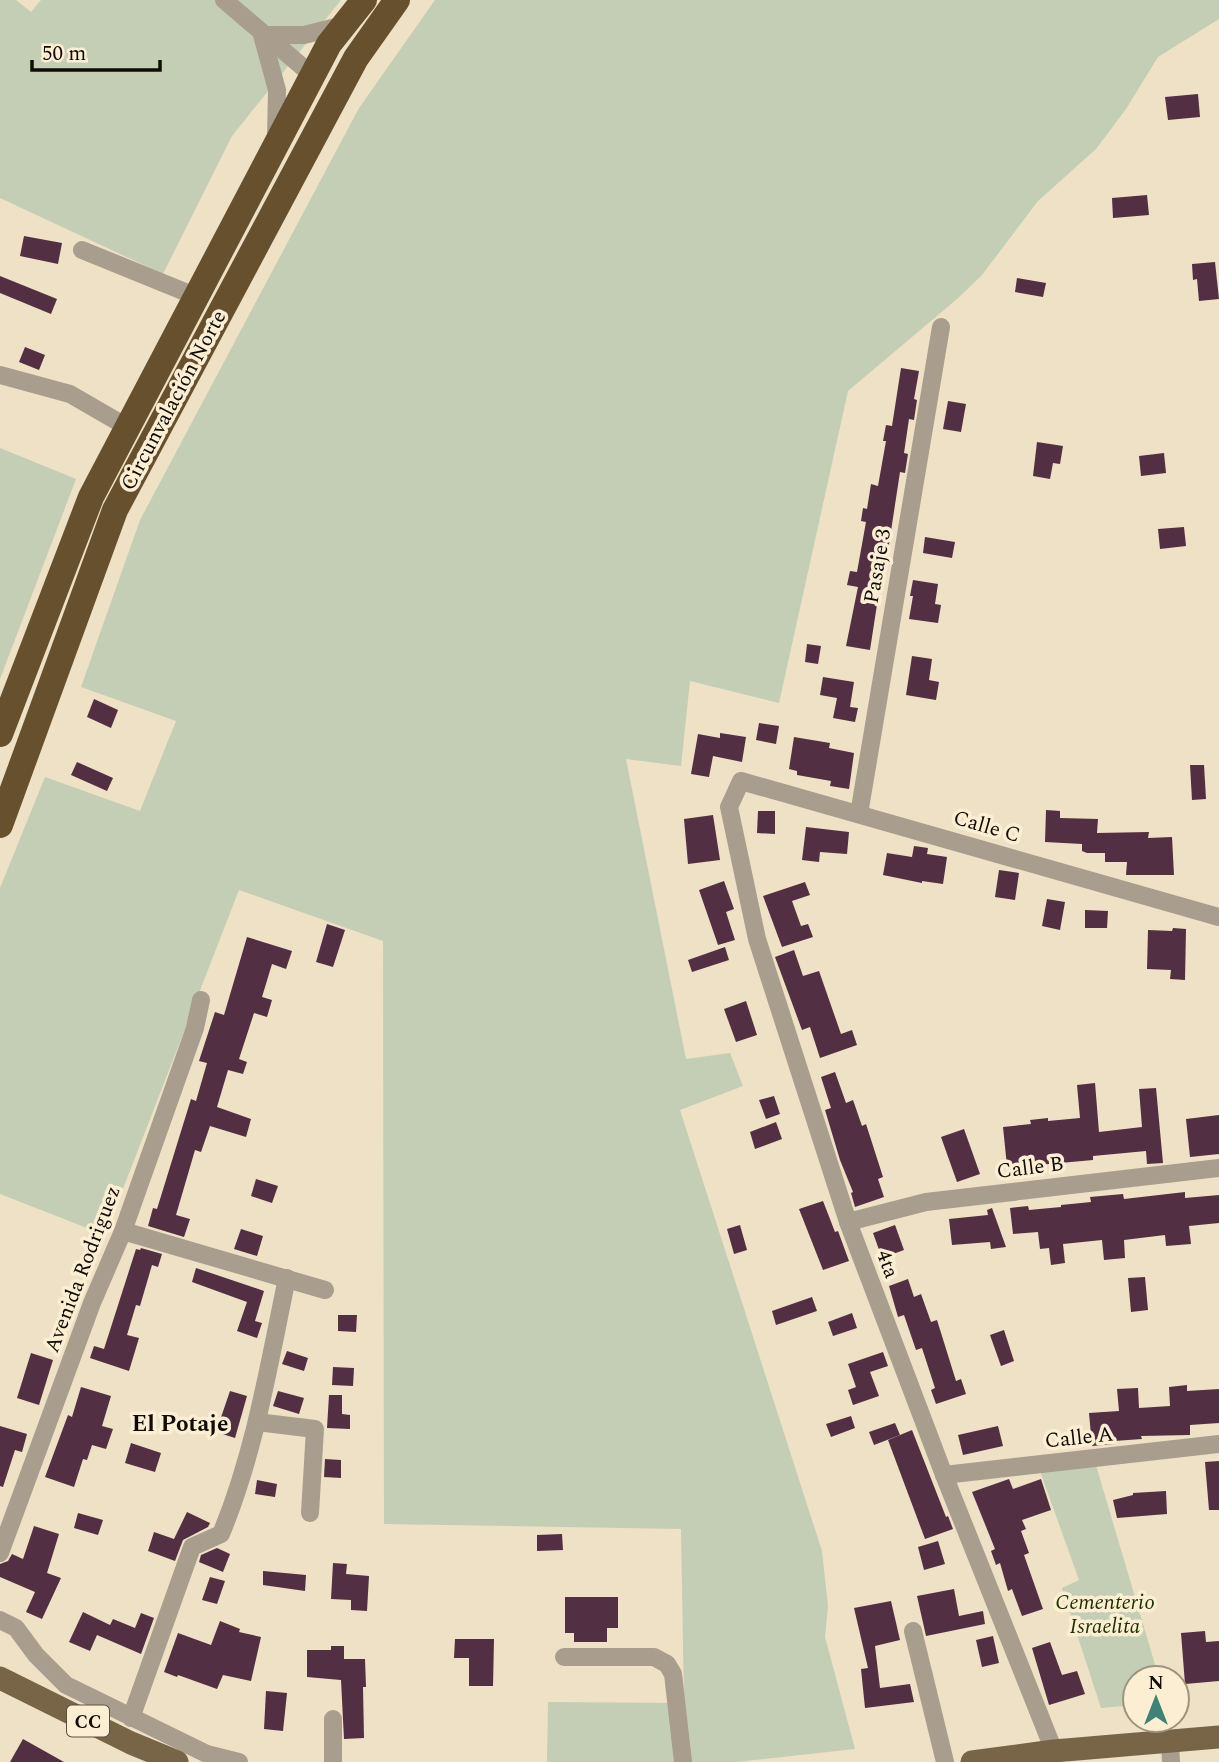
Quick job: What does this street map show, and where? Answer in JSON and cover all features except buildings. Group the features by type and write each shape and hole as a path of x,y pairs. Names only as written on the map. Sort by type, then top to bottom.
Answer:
{"highway":[{"name":"Circunvalación Norte","path":"3,717 90,497 328,44 364,0"},
{"name":"Circunvalación Norte","path":"0,825 116,510 356,58 397,0"},
{"path":"312,75 336,95"}],"main road":[{"name":"CC","path":"0,1678 131,1743 177,1762"},
{"path":"972,1762 1016,1759 1054,1751 1170,1752 1219,1737"}],"street":[{"path":"224,0 312,75"},
{"path":"262,34 304,34 344,25"},
{"path":"262,34 277,90 276,141"},
{"path":"82,250 195,296"},
{"name":"Pasaje 3","path":"859,814 941,327"},
{"path":"0,375 70,394 127,428"},
{"name":"Calle C","path":"741,781 1219,917"},
{"name":"4ta","path":"741,781 729,807 757,939 848,1222 944,1475 1054,1751"},
{"name":"Avenida Rodriguez","path":"0,1553 92,1303 123,1231 195,1028 201,1000"},
{"name":"Calle B","path":"848,1222 926,1202 1219,1168"},
{"path":"123,1231 325,1290"},
{"path":"131,1718 192,1547 221,1534 234,1502 257,1422 287,1278"},
{"path":"257,1422 315,1429 310,1513"},
{"name":"Calle A","path":"944,1475 1219,1444"},
{"path":"0,1620 16,1628 36,1656 66,1685 207,1754 239,1762"},
{"path":"913,1631 945,1762"},
{"path":"564,1657 654,1657 667,1664 673,1674 683,1762"},
{"path":"333,1719 333,1762"}],"green space":[{"path":"0,0 16,0 31,12 41,0 341,0 232,136 163,274 0,198"},
{"path":"435,0 1219,0 1219,19 1158,57 1126,109 1096,149 1038,201 982,275 848,391 779,703 690,681 681,766 626,759 686,1059 730,1053 743,1086 680,1110 822,1551 828,1606 825,1637 855,1749 736,1762 547,1762 548,1702 684,1703 681,1529 384,1524 383,941 239,890 105,1235 0,1194 0,888 45,777 140,811 176,721 81,687 140,520 359,108"},
{"path":"0,448 76,479 0,679"},
{"name":"Cementerio Israelita","path":"1095,1462 1155,1664 1121,1664 1121,1706 1101,1708 1062,1588 1079,1580 1040,1471"}],"district":[{"name":"El Potaje","path":"180,1423"}]}
